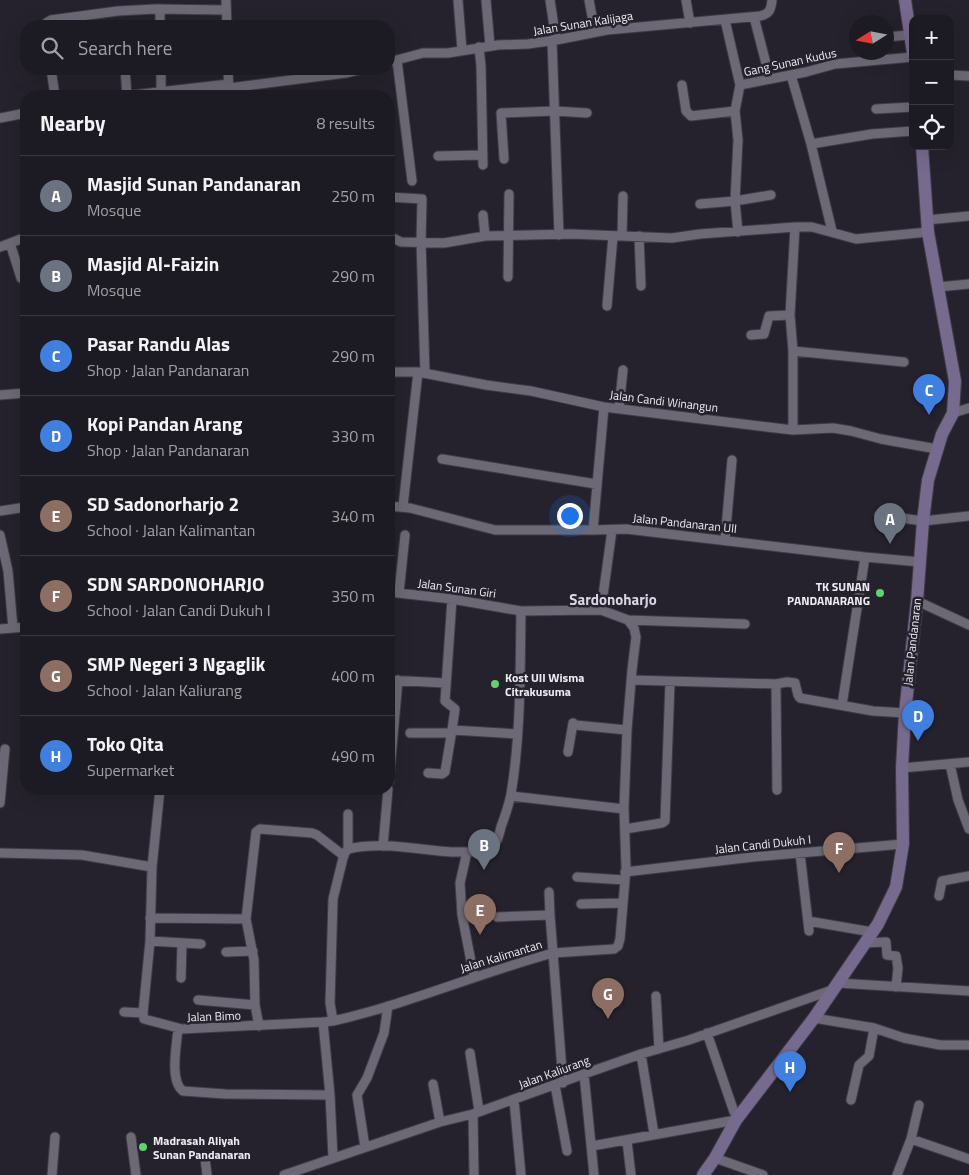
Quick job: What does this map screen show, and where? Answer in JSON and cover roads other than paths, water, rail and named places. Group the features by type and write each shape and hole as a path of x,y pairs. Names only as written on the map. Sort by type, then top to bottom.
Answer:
{"main road":[{"path":"904,0 909,35"},
{"name":"Jalan Pandanaran","path":"703,1175 716,1158 735,1116 814,1018 884,914 896,887 903,844 902,768 905,713 923,521 928,480 937,449 953,413 955,381 927,226 922,150"}],"street":[{"path":"226,0 227,20"},
{"path":"458,0 462,50"},
{"path":"486,0 490,46"},
{"path":"550,0 554,41 559,235"},
{"path":"589,0 598,32"},
{"path":"594,0 598,32"},
{"path":"686,0 690,23"},
{"path":"770,79 754,17 766,15 771,10 772,0"},
{"path":"51,20 118,11 160,9 226,10"},
{"path":"160,9 160,20"},
{"name":"Jalan Sunan Kalijaga","path":"395,60 423,53 448,53 479,47 554,41 598,32 754,17"},
{"name":"Gang Sunan Kudus","path":"725,20 740,85 790,76 835,64 909,57"},
{"path":"894,36 909,35"},
{"path":"479,47 483,165"},
{"path":"395,74 412,181"},
{"path":"52,75 54,90"},
{"path":"125,75 125,90"},
{"path":"161,75 161,90"},
{"path":"228,75 229,89"},
{"path":"206,90 229,89 331,75"},
{"path":"790,76 811,144 832,231"},
{"path":"954,76 969,76"},
{"path":"682,85 686,111 691,116 735,110"},
{"path":"738,232 735,201 738,140 735,110 740,85"},
{"path":"876,109 909,107"},
{"path":"504,159 501,113 555,111 587,113"},
{"path":"0,118 20,114"},
{"path":"811,144 872,134 909,131"},
{"path":"438,156 482,155"},
{"path":"508,277 510,236 509,194"},
{"path":"700,204 735,201 772,194"},
{"path":"607,306 623,196"},
{"path":"395,197 422,199 420,241 422,373 404,506"},
{"path":"483,215 485,236"},
{"path":"395,240 401,242 420,241 427,244 485,236 559,235 672,238 795,227 812,227 856,239 969,216"},
{"path":"793,430 793,351 790,315 795,227"},
{"path":"638,236 641,286"},
{"path":"0,247 20,239"},
{"path":"10,243 20,275"},
{"path":"938,287 969,284"},
{"path":"751,335 764,334 769,316 790,315"},
{"path":"793,351 904,362"},
{"path":"619,408 623,370"},
{"name":"Jalan Candi Winangun","path":"395,372 422,373 619,408 793,430 833,428 851,430 881,439 937,449"},
{"path":"0,395 20,393"},
{"path":"593,530 604,406"},
{"path":"953,413 969,408"},
{"path":"442,460 596,484"},
{"path":"725,540 732,460"},
{"name":"Jalan Pandanaran UII","path":"395,506 404,506 494,530 626,529 865,558 920,562"},
{"path":"0,511 20,508"},
{"path":"879,515 923,521 969,516"},
{"path":"612,530 601,610 628,620 745,624"},
{"path":"0,535 8,571 13,628"},
{"path":"399,593 405,535"},
{"path":"842,705 865,558"},
{"name":"Jalan Sunan Giri","path":"395,593 452,599 521,611 601,610"},
{"path":"428,773 442,774 445,772 456,712 445,701 452,599"},
{"path":"917,601 969,625"},
{"path":"346,853 363,846 467,852 488,849 493,846 497,840 511,796 517,734 521,611"},
{"path":"549,892 553,953 614,949 618,946 625,876 624,809 627,730 636,637 634,628 628,620"},
{"path":"0,629 20,627"},
{"path":"395,680 445,683"},
{"path":"631,680 776,684 791,682 795,683 800,698 873,711 905,713"},
{"path":"625,829 665,821 670,682"},
{"path":"776,684 776,790"},
{"path":"568,752 573,723 575,725 627,730"},
{"path":"410,732 517,734"},
{"path":"0,803 6,749"},
{"path":"902,768 969,762"},
{"path":"950,764 958,800 969,829"},
{"path":"124,1012 143,1013 150,941 152,867 159,795"},
{"path":"383,846 387,795"},
{"path":"511,796 624,809"},
{"path":"333,1021 330,1003 333,899 346,853 348,814"},
{"path":"258,1026 255,1005 253,951 246,919 254,840 258,830 312,833 346,853"},
{"name":"Jalan Candi Dukuh I","path":"577,877 625,876 800,853 903,844"},
{"path":"467,852 460,883 462,915 474,977"},
{"path":"0,853 82,855 152,867"},
{"path":"800,853 809,931"},
{"path":"939,896 942,882 969,876"},
{"path":"581,904 622,903"},
{"path":"497,917 550,915"},
{"path":"150,918 246,919"},
{"path":"808,921 872,932"},
{"path":"150,941 200,944"},
{"path":"864,943 886,942 887,955 896,956 898,968 896,987"},
{"path":"181,978 182,943"},
{"path":"226,952 253,951"},
{"name":"Jalan Kalimantan","path":"333,1021 388,1006 553,953 559,1084 567,1150"},
{"path":"835,986 969,991"},
{"name":"Jalan Kaliurang","path":"284,1175 440,1122 476,1113 514,1100 835,986"},
{"path":"656,996 658,1049"},
{"path":"198,1000 255,1005"},
{"path":"365,1147 357,1095 367,1078 384,1033 388,1006"},
{"name":"Jalan Bimo","path":"143,1013 145,1021 178,1028 200,1029 333,1021"},
{"path":"814,1018 874,1028 904,1038 940,1045 969,1045"},
{"path":"322,1022 330,1095 333,1158"},
{"path":"178,1028 175,1074 176,1083 183,1091 225,1094 330,1095"},
{"path":"851,1100 859,1065 869,1056 874,1028"},
{"path":"592,1146 735,1116 707,1033"},
{"path":"470,1053 476,1113 474,1175"},
{"path":"641,1054 654,1134"},
{"path":"584,1074 594,1175"},
{"path":"433,1084 440,1122"},
{"path":"514,1100 521,1175"},
{"path":"897,1175 911,1139 919,1105"},
{"path":"52,1175 55,1137"},
{"path":"131,1137 136,1175"},
{"path":"911,1139 969,1159"},
{"path":"627,1140 631,1175"},
{"path":"205,1158 206,1175"},
{"path":"716,1158 763,1175"}],"place":[{"name":"Pasar Randu Alas","path":"929,415"},
{"name":"Masjid Sunan Pandanaran","path":"890,544"},
{"name":"TK SUNAN PANDANARANG","path":"880,593"},
{"name":"Kost UII Wisma Citrakusuma","path":"495,684"},
{"name":"Kopi Pandan Arang","path":"918,741"},
{"name":"Masjid Al-Faizin","path":"484,870"},
{"name":"SDN SARDONOHARJO","path":"839,873"},
{"name":"SD Sadonorharjo 2","path":"480,935"},
{"name":"SMP Negeri 3 Ngaglik","path":"608,1019"},
{"name":"Toko Qita","path":"790,1092"},
{"name":"Madrasah Aliyah Sunan Pandanaran","path":"143,1147"}],"district":[{"name":"Sardonoharjo","path":"613,599"}]}
